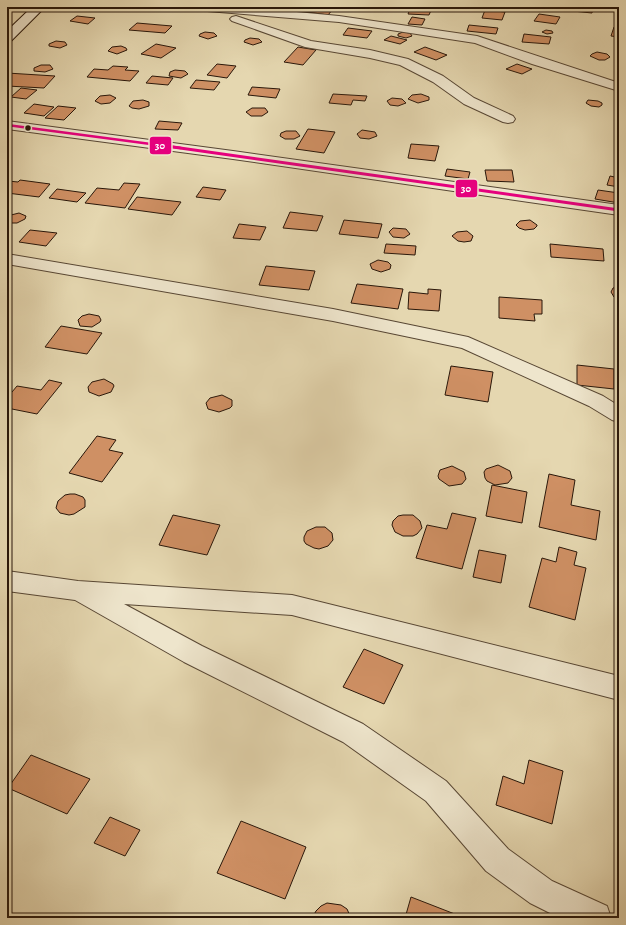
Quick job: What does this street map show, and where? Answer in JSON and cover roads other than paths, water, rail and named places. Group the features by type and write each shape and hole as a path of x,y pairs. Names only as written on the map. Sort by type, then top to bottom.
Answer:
{"street":[{"path":"7,38 39,7"},
{"path":"195,7 339,19 477,40 536,61 619,87"},
{"path":"195,7 269,29 309,44 370,54 404,62 438,79 469,101 508,119"},
{"path":"339,19 348,7"},
{"path":"7,125 226,154 619,210"},
{"path":"7,259 333,315 468,343 596,401 619,415"},
{"path":"7,581 78,591 205,601 292,605 619,688"},
{"path":"78,591 193,654 353,733 436,791 497,860 542,892 595,918"}]}
